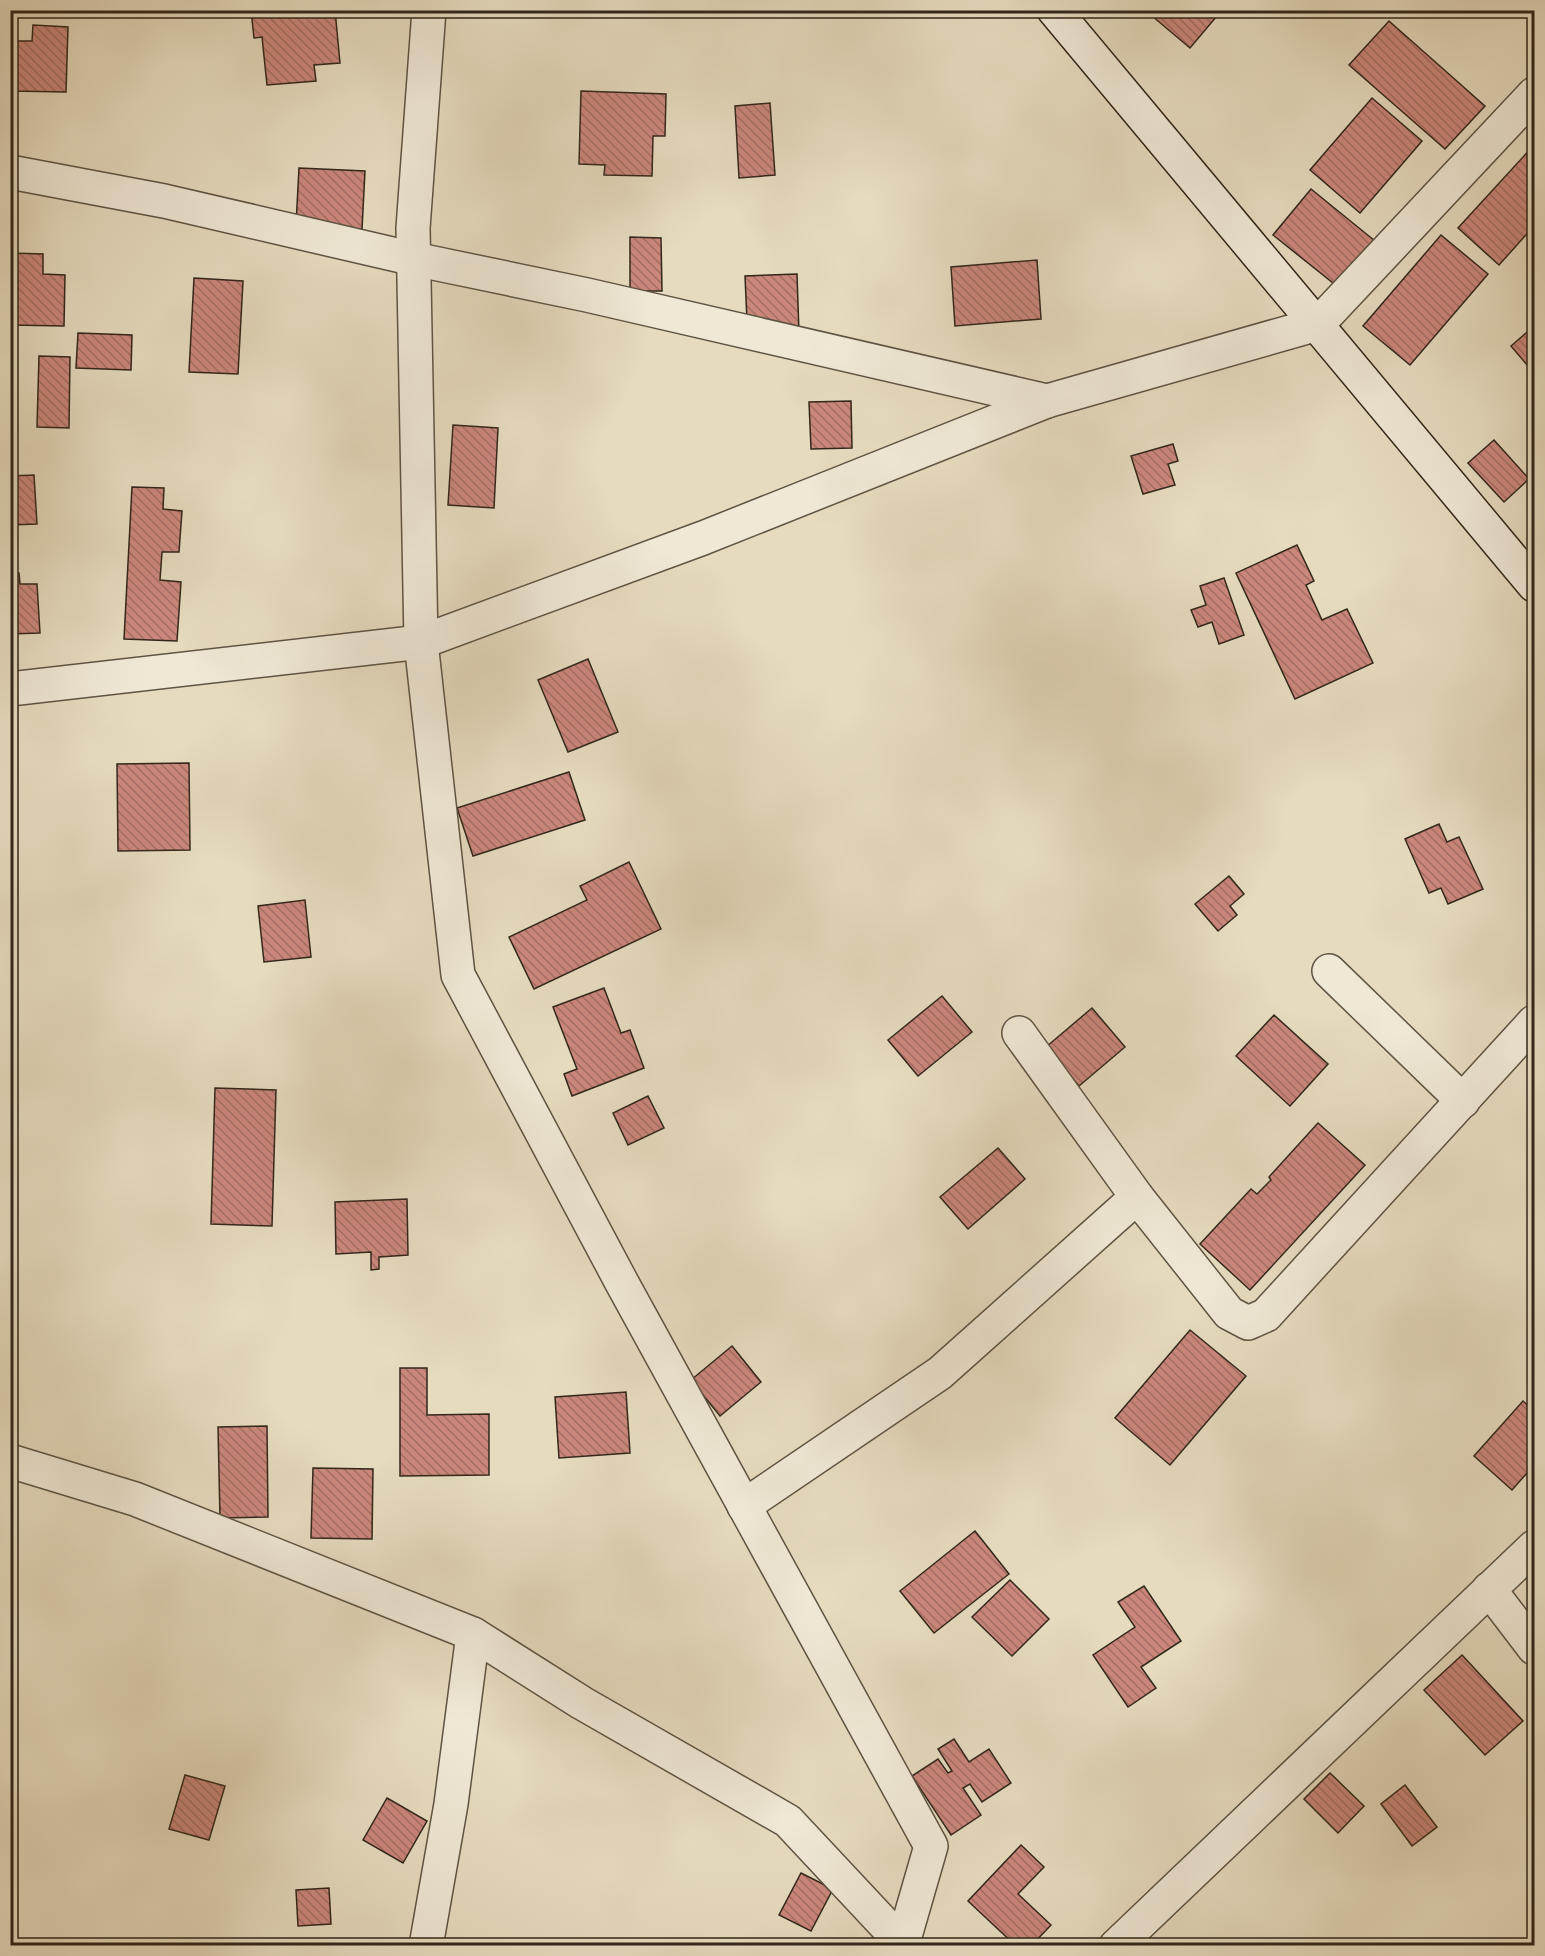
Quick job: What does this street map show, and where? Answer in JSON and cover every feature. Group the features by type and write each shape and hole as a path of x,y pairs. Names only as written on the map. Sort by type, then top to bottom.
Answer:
{"street":[{"path":"429,10 413,228 421,642 458,975 744,1506 931,1846 904,1944"},
{"path":"1054,10 1534,585"},
{"path":"10,689 421,642 703,538 1047,401 1318,324 1534,94"},
{"path":"10,172 164,201 1047,401"},
{"path":"1329,971 1463,1101"},
{"path":"1019,1033 1137,1197 1229,1312 1248,1323 1266,1316 1534,1022"},
{"path":"744,1506 940,1372 1137,1197"},
{"path":"10,1461 135,1499 473,1634 582,1703 788,1821 904,1944"},
{"path":"1116,1946 1534,1547"},
{"path":"1489,1589 1534,1648"},
{"path":"426,1946 451,1804 473,1634"}],"building":[{"path":"251,10 335,10 340,63 314,65 316,81 267,85 262,37 254,38"},
{"path":"1145,10 1222,10 1190,48"},
{"path":"1389,21 1485,106 1445,149 1349,65"},
{"path":"33,25 68,27 66,92 10,91 10,41 32,41"},
{"path":"581,91 666,94 665,136 653,136 652,176 604,175 605,165 579,164"},
{"path":"1372,98 1422,141 1360,213 1310,170"},
{"path":"770,103 775,175 739,178 735,106"},
{"path":"1534,145 1534,226 1499,265 1458,228"},
{"path":"299,168 365,171 362,229 296,225"},
{"path":"1311,189 1375,241 1338,287 1273,235"},
{"path":"1441,235 1488,274 1410,365 1363,326"},
{"path":"630,237 661,238 662,291 630,291"},
{"path":"10,253 43,254 43,274 65,275 64,326 10,325"},
{"path":"1037,260 1041,319 955,326 951,267"},
{"path":"797,274 799,333 747,321 745,276"},
{"path":"194,278 243,281 238,374 189,372"},
{"path":"1534,326 1534,373 1511,346"},
{"path":"78,333 132,335 131,370 76,368"},
{"path":"39,356 70,357 69,428 37,427"},
{"path":"851,401 852,448 811,449 809,402"},
{"path":"453,425 498,428 494,508 448,505"},
{"path":"1494,440 1529,479 1504,502 1468,463"},
{"path":"1173,444 1178,461 1168,464 1175,485 1143,494 1131,456"},
{"path":"34,475 37,524 10,525 10,476"},
{"path":"132,487 164,488 163,509 182,511 179,552 162,552 160,580 181,582 177,641 124,639"},
{"path":"1297,545 1314,581 1306,585 1322,620 1347,609 1373,663 1295,699 1236,573"},
{"path":"10,573 19,573 20,584 37,584 40,633 10,634"},
{"path":"1224,578 1244,635 1219,644 1212,622 1198,627 1191,610 1206,605 1200,586"},
{"path":"588,659 618,732 568,752 538,680"},
{"path":"189,763 190,850 118,851 117,764"},
{"path":"569,772 585,820 473,856 457,808"},
{"path":"10,823 13,917 10,917"},
{"path":"1439,824 1447,842 1459,837 1483,889 1448,904 1441,888 1429,893 1405,839"},
{"path":"629,862 661,929 534,989 509,937 587,900 580,886"},
{"path":"1229,876 1244,894 1230,906 1237,915 1218,931 1195,904"},
{"path":"305,900 311,957 264,962 258,906"},
{"path":"604,988 621,1033 630,1030 644,1068 572,1096 564,1074 577,1069 553,1007"},
{"path":"942,996 972,1032 918,1076 888,1040"},
{"path":"1092,1008 1125,1047 1079,1086 1046,1047"},
{"path":"1274,1015 1328,1064 1290,1106 1236,1056"},
{"path":"215,1088 276,1090 272,1226 211,1224"},
{"path":"648,1096 664,1128 628,1145 613,1113"},
{"path":"1318,1123 1365,1165 1250,1290 1200,1244 1251,1189 1257,1194 1271,1180 1269,1177"},
{"path":"998,1148 1025,1179 968,1229 940,1197"},
{"path":"407,1199 408,1255 379,1257 379,1269 371,1270 371,1252 336,1254 335,1202"},
{"path":"1190,1330 1246,1376 1170,1465 1115,1418"},
{"path":"732,1346 761,1382 720,1416 691,1380"},
{"path":"400,1368 427,1368 427,1415 489,1414 489,1475 400,1476"},
{"path":"626,1392 630,1453 559,1458 555,1397"},
{"path":"1523,1401 1534,1411 1534,1465 1512,1490 1474,1456"},
{"path":"267,1426 268,1517 220,1518 218,1427"},
{"path":"313,1468 373,1469 372,1539 311,1538"},
{"path":"975,1531 1009,1574 934,1633 900,1591"},
{"path":"1010,1580 1049,1619 1012,1656 972,1617"},
{"path":"1144,1586 1181,1641 1141,1667 1156,1688 1128,1707 1093,1655 1135,1627 1118,1602"},
{"path":"1462,1655 1523,1721 1485,1755 1424,1690"},
{"path":"954,1739 969,1762 989,1749 1011,1783 982,1802 970,1784 963,1788 981,1815 951,1835 912,1776 938,1759 948,1773 952,1771 938,1749"},
{"path":"1330,1773 1364,1806 1338,1833 1304,1799"},
{"path":"185,1775 225,1786 209,1840 169,1829"},
{"path":"1405,1785 1437,1827 1412,1846 1381,1804"},
{"path":"387,1798 427,1821 403,1863 363,1840"},
{"path":"1021,1845 1044,1867 1018,1894 1051,1925 1031,1946 1016,1946 968,1901"},
{"path":"801,1873 833,1889 811,1931 779,1915"},
{"path":"329,1888 331,1924 298,1926 296,1890"}]}
